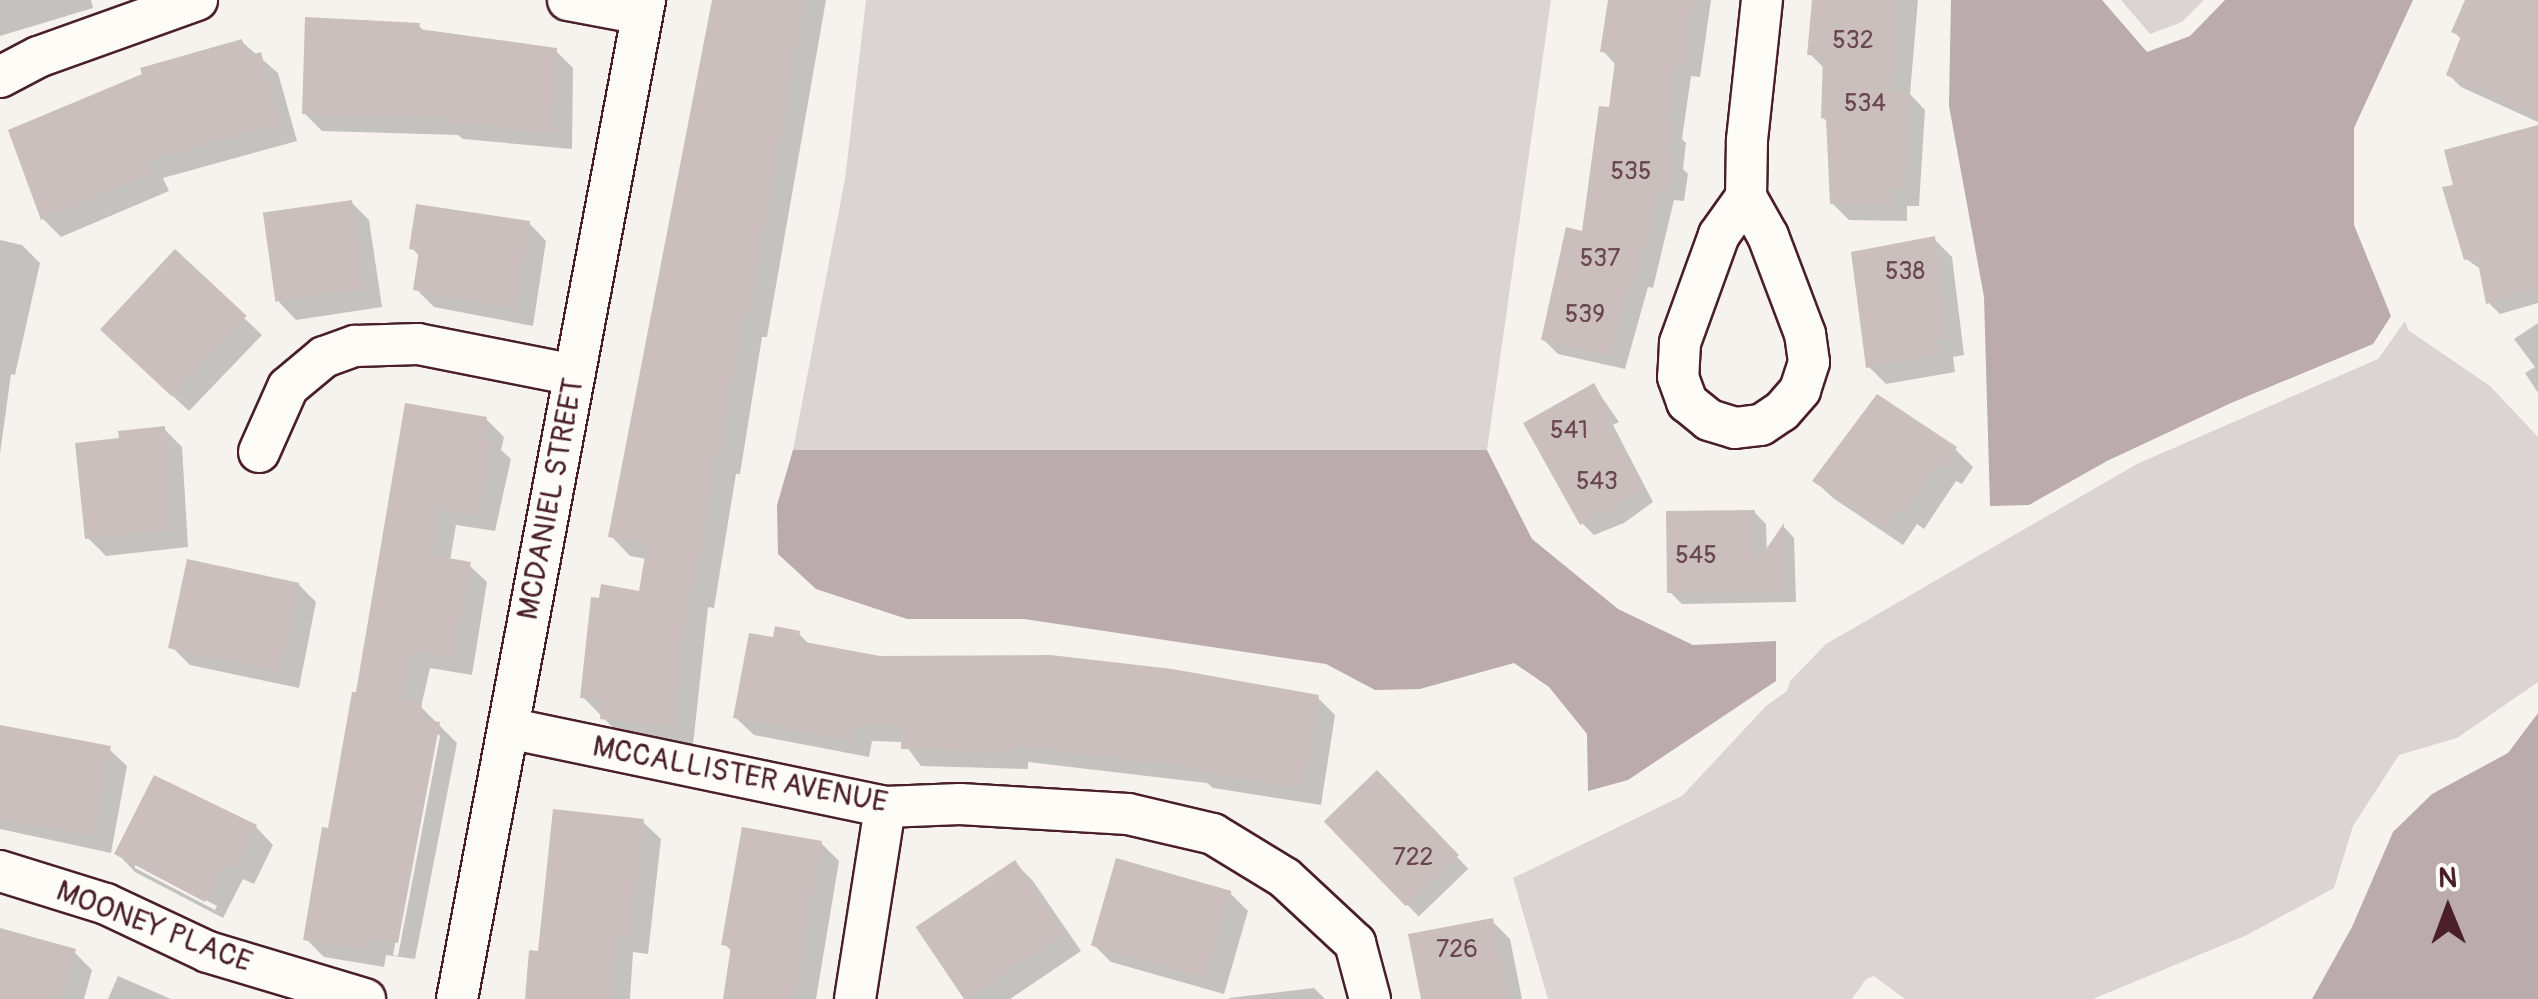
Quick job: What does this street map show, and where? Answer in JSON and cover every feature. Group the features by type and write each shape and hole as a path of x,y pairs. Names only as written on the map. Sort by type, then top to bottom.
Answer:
{"street":[{"path":"0,77 38,57 197,0"},
{"path":"568,0 644,7"},
{"path":"1746,197 1718,236 1680,343 1678,377 1688,402 1710,420 1735,428 1761,424 1782,412 1800,390 1810,362 1805,334 1768,236 1746,197 1746,140 1762,0"},
{"name":"MCDANIEL STREET","path":"457,999 644,7"},
{"path":"260,452 288,387 324,357 355,346 418,344 574,375"},
{"name":"MCCALLISTER AVENUE","path":"508,728 885,808 960,804 1128,814 1213,834 1285,878 1354,942 1370,999"},
{"path":"855,999 885,808"},
{"name":"MOONEY PLACE","path":"0,872 106,904 208,952 365,999"}],"shaded area":[{"path":"866,0 1551,0 1487,450 793,450 845,179"},
{"path":"1951,0 2102,0 2147,52 2190,36 2225,0 2413,0 2354,128 2354,225 2391,316 2373,344 2231,403 2107,461 2029,505 1990,506 1984,297 1949,106"},
{"path":"2121,0 2204,0 2182,22 2150,34"},
{"path":"2405,321 2408,330 2490,386 2538,437 2538,682 2457,738 2399,755 2353,826 2334,888 2247,935 2093,999 1905,999 1874,976 1866,979 1852,999 1548,999 1513,878 1682,796 1766,706 1787,691 1790,681 1826,644 2137,464 2378,359"},
{"path":"793,450 1487,450 1532,539 1618,609 1693,645 1776,641 1776,681 1628,780 1588,791 1587,734 1549,687 1514,663 1420,689 1375,690 1326,664 1024,619 907,619 816,589 778,554 777,505"},
{"path":"2538,713 2538,999 2312,999 2352,927 2393,832 2432,794 2508,753"}],"building":[{"path":"712,0 805,0 748,319 743,318 720,456 716,455 695,590 689,589 674,727 600,719 602,700 580,698 591,597 599,598 601,584 639,591 647,544 608,537"},
{"path":"1608,0 1694,0 1686,64 1677,63 1668,125 1673,126 1668,156 1674,157 1670,188 1660,187 1638,275 1634,274 1610,356 1541,340 1566,227 1582,231 1599,106 1609,107 1616,54 1600,52"},
{"path":"1812,0 1900,0 1893,90 1910,90 1908,149 1903,190 1891,190 1891,205 1830,204 1826,119 1821,118 1823,56 1807,55"},
{"path":"2465,0 2538,0 2538,118 2446,75 2461,36 2451,32"},
{"path":"305,17 420,23 419,29 557,48 555,133 442,122 443,118 302,114"},
{"path":"242,39 247,56 261,52 281,124 147,161 153,173 41,220 8,130 142,74 140,68"},
{"path":"2538,125 2538,288 2486,304 2477,257 2464,260 2442,187 2453,185 2444,150"},
{"path":"352,200 365,289 275,302 263,213"},
{"path":"416,204 530,221 516,309 413,290 419,251 409,249"},
{"path":"1935,236 1948,338 1936,340 1939,354 1866,368 1851,252"},
{"path":"175,249 247,316 172,396 100,329"},
{"path":"1594,383 1609,410 1603,413 1643,489 1616,505 1613,512 1605,511 1580,525 1523,423"},
{"path":"1877,394 1957,447 1944,468 1938,465 1906,513 1898,508 1885,529 1812,481"},
{"path":"405,403 487,417 483,437 494,439 478,515 439,508 431,555 471,562 454,658 413,652 401,700 422,704 419,719 440,722 398,943 369,938 366,951 303,940 322,827 328,828 352,692 356,692"},
{"path":"165,426 172,530 85,539 75,443 119,438 118,431"},
{"path":"1755,510 1756,564 1784,523 1785,591 1667,593 1666,511"},
{"path":"187,559 299,583 281,672 168,648"},
{"path":"775,626 800,631 799,641 880,656 1051,655 1172,669 1319,695 1304,788 1192,771 1193,767 1011,745 1011,752 901,749 901,726 855,725 852,741 733,718 749,633 773,637"},
{"path":"0,725 111,746 93,836 0,819"},
{"path":"1377,770 1459,855 1406,906 1324,821"},
{"path":"154,775 257,825 236,868 225,863 205,902 114,854"},
{"path":"553,809 644,819 631,937 616,935 611,999 525,999 529,950 538,951"},
{"path":"742,827 822,841 794,999 723,999 731,946 721,945"},
{"path":"1116,858 1231,891 1206,979 1091,945"},
{"path":"1015,860 1064,933 964,999 916,927"},
{"path":"1493,918 1509,999 1421,999 1408,934"},
{"path":"0,928 76,949 61,999 0,999"}]}
